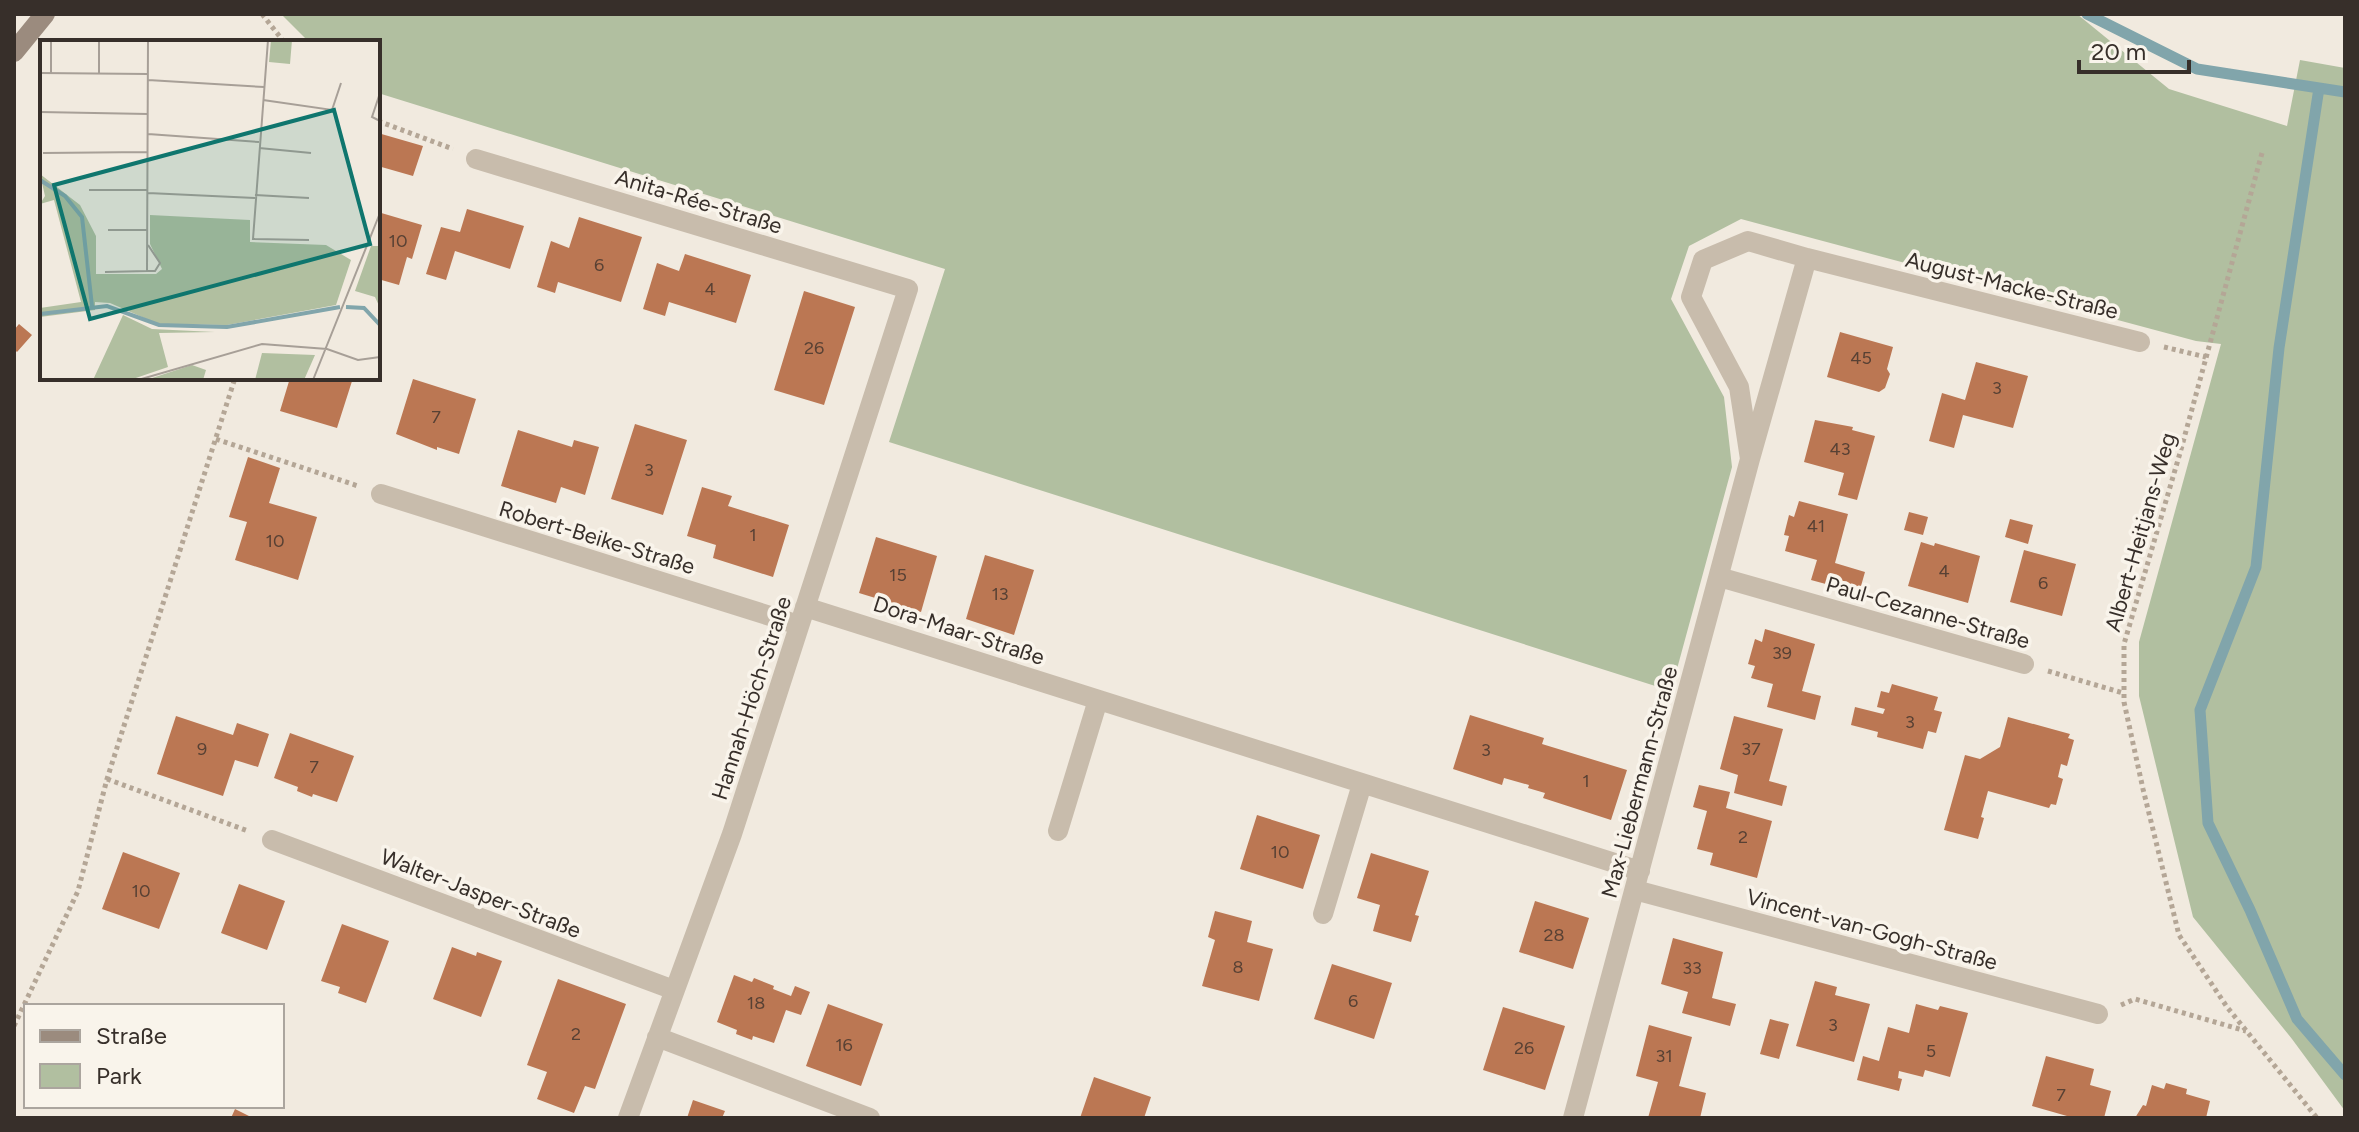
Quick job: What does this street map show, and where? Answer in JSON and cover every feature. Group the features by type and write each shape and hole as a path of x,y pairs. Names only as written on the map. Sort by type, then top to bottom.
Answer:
{"main road":[{"path":"14,52 45,14"}],"street":[{"name":"Anita-Rée-Straße","path":"476,159 908,289"},
{"name":"Max-Liebermann-Straße","path":"1573,1118 1807,258 1748,241 1703,260 1691,297 1739,387 1750,459"},
{"name":"August-Macke-Straße","path":"1807,258 2140,342"},
{"name":"Hannah-Höch-Straße","path":"628,1118 732,834 908,289"},
{"name":"Robert-Beike-Straße","path":"381,494 802,616"},
{"name":"Paul-Cezanne-Straße","path":"1719,577 2024,664"},
{"name":"Dora-Maar-Straße","path":"802,616 1098,700 1362,784 1637,880"},
{"path":"1058,831 1098,700"},
{"path":"1323,914 1362,784"},
{"name":"Walter-Jasper-Straße","path":"272,840 674,990"},
{"name":"Vincent-van-Gogh-Straße","path":"1637,880 2098,1014"},
{"path":"657,1037 870,1118"}],"path":[{"path":"262,14 282,40"},
{"path":"380,122 476,159"},
{"name":"Albert-Heitjans-Weg","path":"2262,153 2124,644 2124,702 2179,935 2227,1007 2317,1118"},
{"name":"August-Macke-Straße","path":"2140,342 2206,357"},
{"path":"24,1004 78,891 107,779 234,380"},
{"path":"216,439 381,494"},
{"name":"Paul-Cezanne-Straße","path":"2024,664 2124,693"},
{"path":"107,779 272,840"},
{"path":"2098,1014 2135,999 2247,1031"},
{"path":"14,1026 24,1005"}],"green space":[{"path":"281,14 2077,14 2169,89 2287,126 2300,60 2345,68 2345,1111 2292,1039 2193,917 2139,696 2139,642 2221,344 2196,341 1741,219 1689,246 1671,299 1724,397 1732,467 1671,691 889,442 945,269 380,94 380,40 307,40"}],"building":[{"path":"380,134 423,146 413,176 380,167"},
{"path":"467,209 524,226 510,269 455,251 446,280 426,274 441,227 460,232"},
{"path":"380,213 422,225 412,259 407,257 399,285 380,280"},
{"path":"579,217 642,237 621,302 558,282 555,293 537,287 551,241 569,248"},
{"path":"685,254 751,275 736,323 669,302 665,316 643,309 657,263 679,271"},
{"path":"804,291 855,307 824,405 774,390"},
{"path":"19,324 32,335 17,352 14,349 14,330"},
{"path":"1840,332 1893,347 1885,388 1879,392 1827,377"},
{"path":"1976,362 2028,376 2013,428 1963,415 1954,448 1929,441 1942,393 1965,400"},
{"path":"413,379 476,399 459,454 437,447 437,450 396,434"},
{"path":"289,380 352,380 337,428 280,411"},
{"path":"1815,420 1853,427 1852,430 1875,436 1857,500 1838,495 1844,473 1804,462"},
{"path":"635,424 687,440 663,515 611,499"},
{"path":"518,430 572,447 574,440 599,447 585,495 561,487 556,503 501,486"},
{"path":"248,457 280,468 269,503 317,517 298,580 235,560 247,522 229,517"},
{"path":"702,487 732,496 728,506 789,525 773,577 713,558 716,545 687,536"},
{"path":"1799,501 1848,514 1835,563 1865,572 1859,593 1811,580 1817,560 1785,551 1789,536 1784,535 1789,515 1794,517"},
{"path":"1909,512 1928,517 1923,535 1904,530"},
{"path":"2010,519 2033,525 2028,544 2005,537"},
{"path":"876,537 937,556 921,612 859,593"},
{"path":"1921,542 1980,556 1968,603 1908,586"},
{"path":"2024,550 2076,564 2062,616 2010,602"},
{"path":"985,555 1034,570 1014,635 966,619"},
{"path":"1765,629 1815,644 1802,691 1821,696 1815,720 1767,707 1773,684 1751,678 1755,666 1748,664 1755,639 1762,642"},
{"path":"1892,684 1938,697 1934,710 1942,712 1936,733 1928,731 1923,749 1877,737 1878,732 1851,725 1855,707 1883,714 1885,709 1877,707 1881,691 1889,693"},
{"path":"1470,715 1544,738 1542,744 1627,770 1611,820 1543,798 1545,793 1528,788 1529,785 1504,778 1502,785 1453,769"},
{"path":"176,716 233,735 237,723 269,734 258,767 235,760 223,796 157,774"},
{"path":"1734,716 1783,729 1769,781 1787,786 1782,806 1734,793 1738,775 1720,769"},
{"path":"2008,717 2070,734 2068,738 2074,740 2067,766 2061,764 2058,777 2063,779 2056,805 2051,804 2049,808 1988,791 1978,839 1944,830 1965,755 1980,759 2000,747"},
{"path":"290,733 354,756 337,802 313,794 312,797 297,791 298,787 274,778"},
{"path":"1699,785 1730,792 1726,808 1772,821 1757,878 1710,865 1713,853 1697,849 1707,811 1693,807"},
{"path":"1257,815 1320,835 1303,889 1240,869"},
{"path":"123,852 180,873 159,929 102,909"},
{"path":"1371,853 1429,871 1415,915 1419,916 1411,942 1373,931 1380,905 1357,898"},
{"path":"239,884 285,901 267,950 221,933"},
{"path":"1535,901 1589,918 1573,969 1519,952"},
{"path":"1215,911 1252,921 1247,942 1273,949 1259,1001 1202,986 1215,940 1208,937"},
{"path":"342,924 389,941 366,1003 338,993 340,987 321,981"},
{"path":"1673,938 1723,952 1712,998 1736,1004 1730,1026 1682,1013 1688,992 1661,984"},
{"path":"452,947 502,961 481,1017 433,999"},
{"path":"1332,964 1392,983 1374,1039 1314,1019"},
{"path":"734,975 752,982 754,978 791,996 795,986 810,992 801,1015 786,1010 774,1043 753,1036 752,1040 717,1022"},
{"path":"558,979 626,1004 595,1089 585,1086 574,1113 537,1099 547,1072 527,1065"},
{"path":"1815,981 1837,987 1835,995 1870,1004 1854,1062 1796,1046"},
{"path":"828,1004 883,1024 861,1086 806,1066"},
{"path":"1916,1004 1968,1013 1950,1077 1925,1070 1923,1077 1899,1071 1898,1078 1902,1079 1899,1091 1857,1080 1863,1056 1879,1061 1888,1027 1909,1033"},
{"path":"1503,1007 1565,1026 1545,1090 1483,1070"},
{"path":"1770,1019 1789,1024 1779,1059 1760,1054"},
{"path":"1649,1025 1692,1037 1679,1086 1706,1093 1700,1118 1648,1118 1658,1082 1636,1076"},
{"path":"2046,1056 2094,1069 2090,1085 2111,1091 2104,1118 2074,1118 2032,1106"},
{"path":"1094,1077 1151,1097 1144,1118 1080,1118"},
{"path":"2166,1083 2187,1089 2186,1094 2210,1101 2206,1118 2135,1118 2143,1105 2146,1106 2152,1085 2164,1089"},
{"path":"693,1100 725,1111 722,1118 687,1118"},
{"path":"235,1109 253,1118 231,1118"}],"waterway":[{"path":"2087,14 2197,69 2345,92"},
{"path":"2319,88 2279,348 2256,567 2200,710 2208,823 2297,1019 2345,1075"}]}
